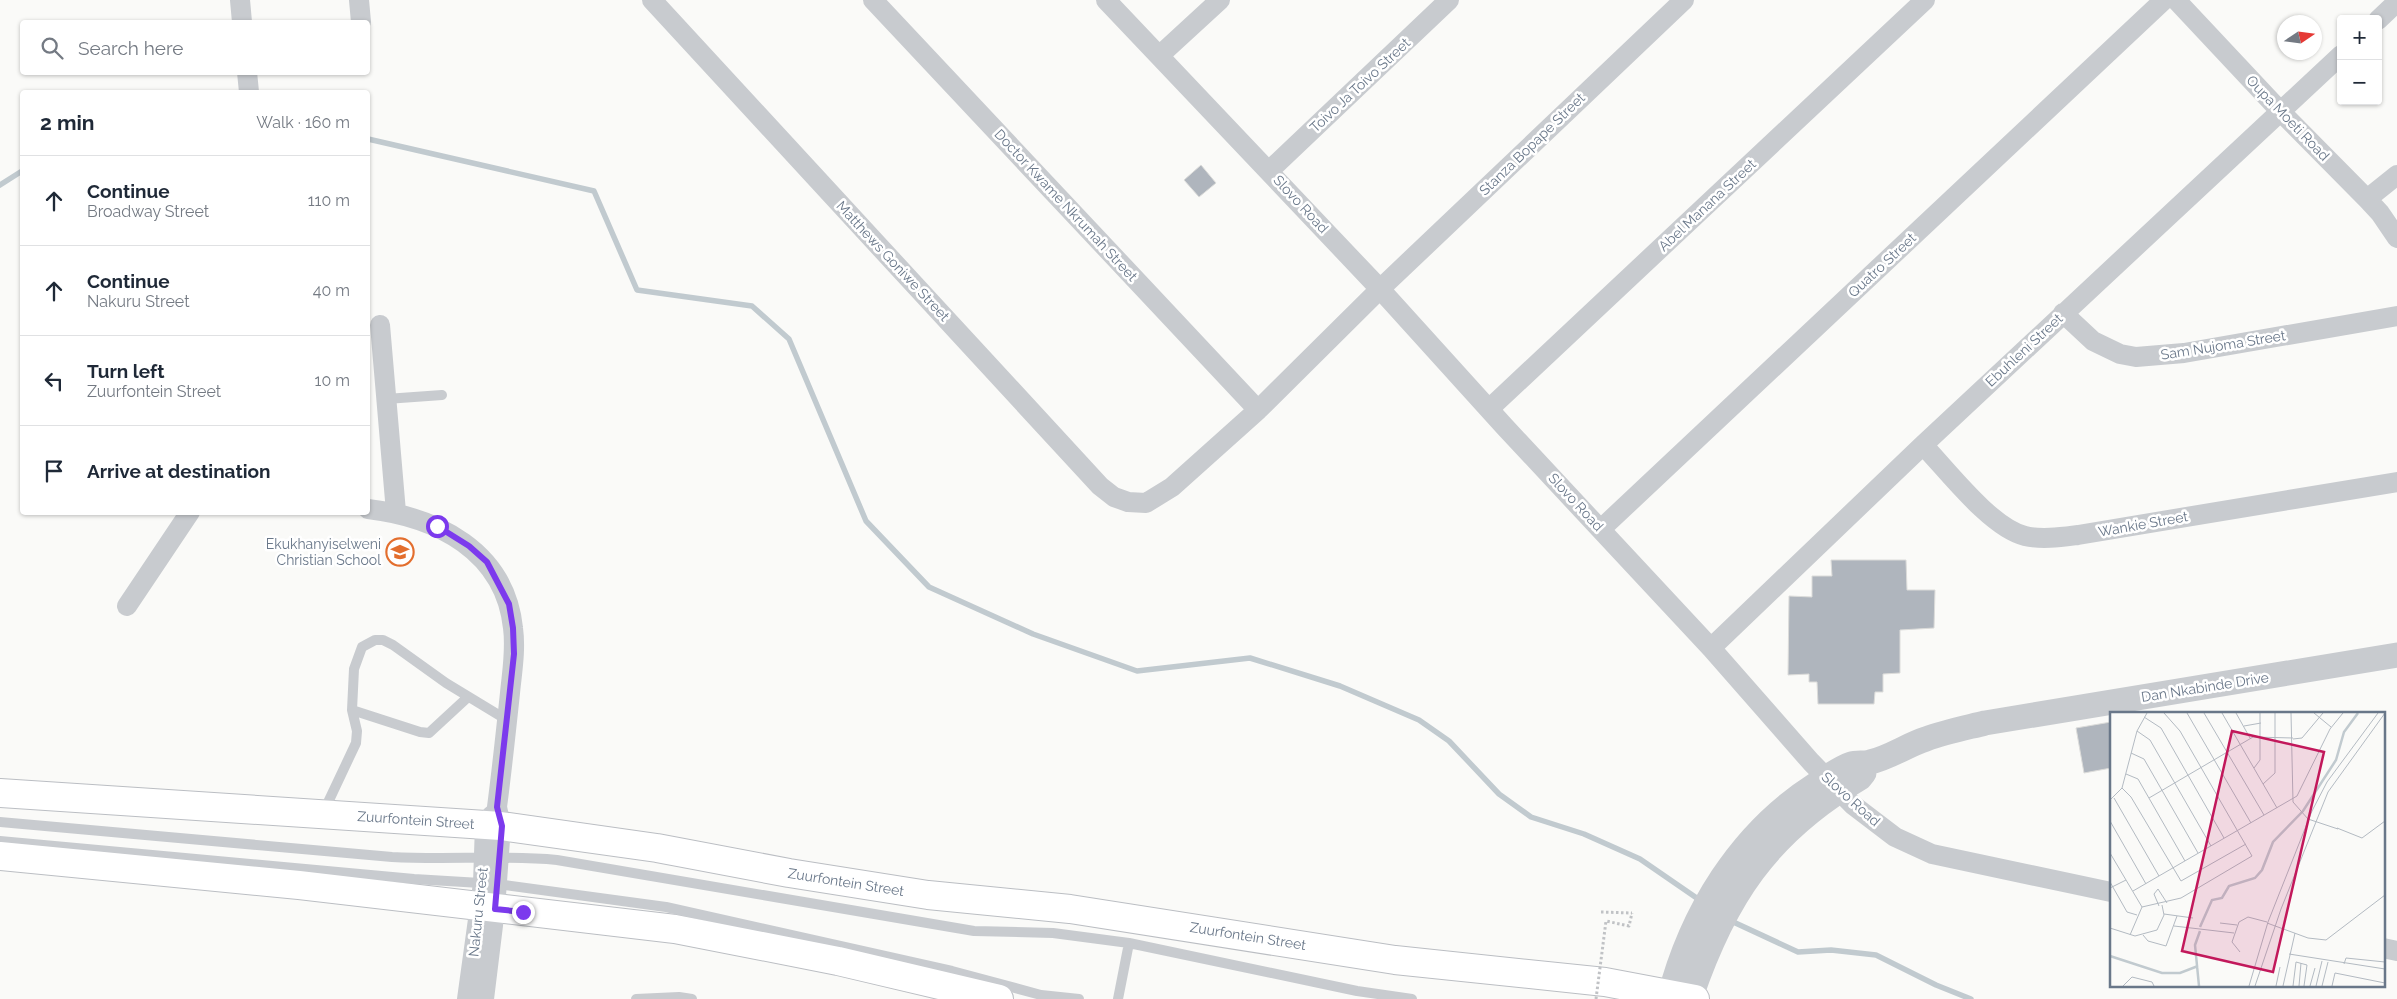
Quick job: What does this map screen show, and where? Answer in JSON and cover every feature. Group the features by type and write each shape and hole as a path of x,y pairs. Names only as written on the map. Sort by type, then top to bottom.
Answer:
{"main road":[{"name":"Zuurfontein Street","path":"0,793 323,813 495,819 790,873 928,895 1070,909 1395,960 1605,982 1683,998"},
{"path":"0,856 299,885 489,896 742,941 998,999"}],"street":[{"path":"240,0 242,20"},
{"path":"360,0 361,20"},
{"name":"Matthews Goniwe Street","path":"652,0 1100,486 1114,497 1128,502 1146,503"},
{"name":"Doctor Kwame Nkrumah Street","path":"873,0 1258,410"},
{"name":"Slovo Road","path":"1106,0 1270,170 1711,648 1833,784 1875,823 1895,836 1932,854 2110,892"},
{"path":"1159,56 1220,0"},
{"name":"Toivo Ja Toivo Street","path":"1270,170 1449,0"},
{"name":"Stanza Bopape Street","path":"1146,503 1172,487 1258,410 1380,289 1684,0"},
{"name":"Abel Manana Street","path":"1489,409 1925,0"},
{"name":"Quatro Street","path":"1601,529 2164,0"},
{"name":"Oupa Moeti Road","path":"2176,0 2281,112 2367,199 2380,213 2397,238"},
{"path":"2382,16 2397,2"},
{"name":"Ebuhleni Street","path":"1711,648 2063,313 2337,60"},
{"path":"247,75 249,90"},
{"path":"2367,199 2397,175"},
{"name":"Sam Nujoma Street","path":"2063,313 2092,341 2120,354 2136,358 2184,353 2397,316"},
{"path":"380,325 396,512"},
{"name":"Wankie Street","path":"1923,445 1997,522 2025,536 2040,538 2078,535 2397,482"},
{"name":"Nakuru Street","path":"370,509 396,512 437,526 469,546 487,562 509,604 513,628 514,654 508,720 495,819 484,999"},
{"path":"127,606 188,515"},
{"name":"Dan Nkabinde Drive","path":"1683,998 1697,948 1724,916 1740,870 1787,831 1833,784 1860,778 1871,762 1926,739 1985,723 2397,655"},
{"name":"Nakuru Street","path":"468,999 489,896"},
{"path":"2384,948 2397,951"}],"lane":[{"path":"386,398 442,395"},
{"path":"323,813 356,743 357,731 352,710 356,663 362,648 375,640 383,640 393,645 468,697 508,720"},
{"path":"352,710 420,732 429,732 468,697"},
{"path":"0,822 392,857 429,859 492,856 597,866 974,931 1053,933 1129,943 1356,991 1412,999"},
{"path":"0,841 414,879 489,896 666,906 952,971 1041,995 1079,999"},
{"path":"1118,999 1129,943"},
{"path":"636,999 679,997 692,999"}],"path":[{"path":"1596,999 1606,921 1629,926 1632,913 1601,912"}],"building":[{"path":"1201,165 1216,183 1199,197 1184,180"},
{"path":"1831,560 1906,560 1907,590 1935,590 1934,628 1900,630 1900,673 1883,674 1883,692 1875,692 1874,704 1818,704 1817,682 1809,682 1809,674 1788,675 1789,596 1812,597 1812,576 1832,576"},
{"path":"2110,722 2110,768 2084,773 2076,728"}],"waterway":[{"path":"370,139 594,191 637,290 752,306 789,339 866,521 929,587 1033,634 1137,671 1250,658 1340,686 1419,720 1449,741 1499,794 1531,817 1584,834 1640,859 1701,901"},
{"path":"0,185 20,172"},
{"path":"1729,920 1798,952 1831,950 1876,955 1936,985 1971,999"}],"place":[{"name":"Ekukhanyiselweni Christian School","path":"400,552"}],"route":[{"path":"437,526 469,546 487,562 509,604 513,628 514,654 497,807 502,826 495,909 523,912"}]}
